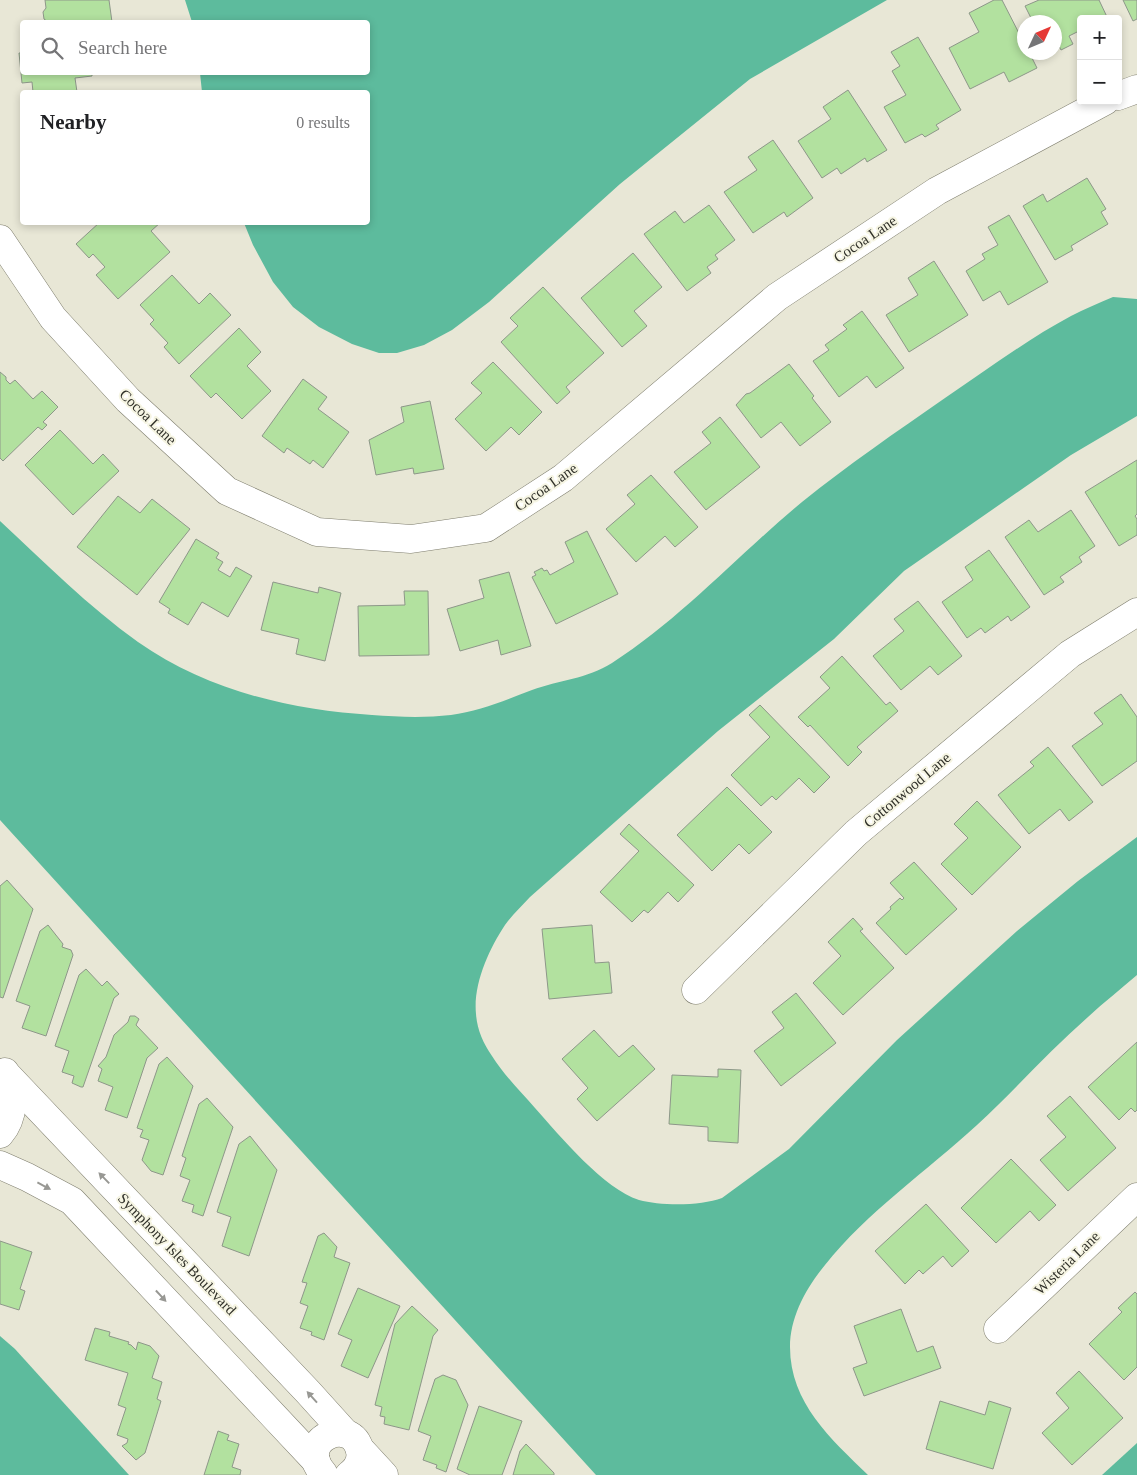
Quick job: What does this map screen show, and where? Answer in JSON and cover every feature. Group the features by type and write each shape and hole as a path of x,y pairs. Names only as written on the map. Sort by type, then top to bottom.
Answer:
{"street":[{"path":"1122,95 1137,89"},
{"name":"Cocoa Lane","path":"0,239 53,318 128,400 227,491 317,532 411,539 486,528 563,478 776,297 936,191 1097,105"},
{"name":"Cottonwood Lane","path":"696,990 856,833 1070,654 1137,612"},
{"name":"Symphony Isles Boulevard","path":"0,1134 4,1130 11,1113 12,1094 4,1070"},
{"name":"Symphony Isles Boulevard","path":"4,1070 384,1475"},
{"path":"0,1165 72,1201 321,1468"},
{"name":"Wisteria Lane","path":"998,1329 1137,1196"},
{"path":"321,1468 316,1447 320,1441 331,1434 352,1441 361,1456 356,1470 349,1475"}],"shaded area":[{"path":"185,0 887,0 750,79 620,184 489,302 452,330 424,345 397,353 379,353 352,344 319,327 293,307 273,282 253,245 245,225 370,225 370,90 202,90 200,75 370,75 370,20 191,20"},
{"path":"1113,297 1137,299 1137,416 1071,455 904,571 834,639 718,731 530,897 505,925 483,967 476,1003 476,1014 481,1036 489,1051 512,1083 557,1133 597,1173 626,1194 648,1202 703,1203 722,1198 789,1149 897,1040 1017,931 1078,881 1137,837 1137,975 1074,1030 977,1125 859,1227 818,1274 800,1303 793,1325 790,1347 792,1367 797,1386 815,1419 840,1448 868,1475 596,1475 0,820 0,521 84,599 138,642 164,659 220,685 280,702 341,712 412,717 451,715 472,711 542,687 593,673 612,663 662,626 778,522 855,462 945,398 1039,335 1076,313"},
{"path":"0,1336 15,1349 129,1475 0,1475"},
{"path":"1137,1443 1137,1475 1102,1475"}],"building":[{"path":"45,0 109,0 112,20 45,20 43,12 46,8"},
{"path":"994,0 1002,0 1017,29 1017,60 1033,60 1037,68 1009,82 1004,72 970,89 949,48 979,32 969,13"},
{"path":"1039,0 1099,0 1106,15 1077,15 1077,32 1069,36 1073,44 1062,50 1062,15 1030,15 1025,6"},
{"path":"1123,0 1137,0 1137,19 1133,21"},
{"path":"918,37 961,110 936,125 939,129 925,137 922,134 905,143 884,107 906,95 892,71 900,66 891,52"},
{"path":"21,75 92,75 75,78 77,90 33,90 32,82 22,83"},
{"path":"848,90 887,150 867,162 865,158 841,174 837,168 822,178 798,141 831,119 823,107"},
{"path":"773,140 813,198 787,217 784,212 753,233 724,192 757,170 748,157"},
{"path":"1087,178 1106,209 1101,212 1108,224 1071,246 1073,250 1055,260 1023,206 1043,194 1047,202"},
{"path":"709,205 735,240 715,255 718,259 707,267 711,273 687,291 644,234 675,211 684,223"},
{"path":"1009,215 1048,282 1008,305 1000,291 983,301 966,271 985,259 982,254 998,245 988,227"},
{"path":"97,225 158,225 151,231 170,252 118,299 96,275 105,267 93,254 89,258 76,244"},
{"path":"633,253 662,287 634,311 647,326 622,347 581,298"},
{"path":"934,261 968,315 909,352 886,315 918,295 908,278"},
{"path":"172,275 199,304 210,293 231,315 179,364 164,347 168,343 150,324 154,320 140,305"},
{"path":"543,287 604,353 566,387 570,392 557,404 501,342 518,326 510,318"},
{"path":"862,311 904,368 876,388 867,376 839,397 813,361 829,350 825,345 847,329 843,325"},
{"path":"239,328 261,352 247,366 271,391 242,419 216,393 211,398 190,376"},
{"path":"493,362 542,412 519,435 511,427 486,451 455,419 482,393 471,383"},
{"path":"789,364 831,422 800,446 781,422 761,438 736,405 746,394"},
{"path":"0,372 10,384 15,380 33,399 42,391 58,407 43,422 47,425 42,430 38,427 3,461 0,458"},
{"path":"303,379 327,397 318,409 349,432 323,468 313,460 310,464 287,448 284,453 262,436"},
{"path":"430,401 444,469 414,474 413,468 376,475 369,440 404,422 401,407"},
{"path":"720,417 760,467 706,510 674,472 711,443 702,432"},
{"path":"60,430 93,464 103,454 119,471 73,515 25,465"},
{"path":"1137,460 1137,514 1135,516 1137,519 1137,535 1119,546 1085,492"},
{"path":"651,475 698,527 675,547 665,536 636,562 606,529 635,504 627,495"},
{"path":"118,496 140,513 152,499 190,529 137,595 77,547"},
{"path":"1071,510 1095,546 1079,557 1082,562 1060,577 1064,582 1044,595 1005,537 1029,520 1038,532"},
{"path":"587,531 618,594 556,624 532,577 536,575 534,572 542,568 544,571 547,570 550,575 574,562 565,542"},
{"path":"196,539 219,553 216,558 223,562 218,570 230,577 236,567 252,576 228,617 202,602 188,625 168,613 170,609 159,602"},
{"path":"989,550 1030,607 1011,621 1008,616 985,633 981,628 967,638 942,602 973,580 965,567"},
{"path":"509,572 531,646 501,655 498,640 460,651 447,609 484,598 479,580"},
{"path":"273,582 318,593 319,587 341,593 325,661 296,654 299,639 261,630"},
{"path":"404,591 428,591 429,655 359,656 358,606 405,605"},
{"path":"918,601 962,656 938,675 930,666 901,690 873,656 904,631 894,619"},
{"path":"842,656 886,705 890,702 898,711 857,747 862,752 848,766 810,725 808,727 798,717 830,688 820,677"},
{"path":"1121,694 1137,717 1137,761 1102,786 1072,746 1103,724 1094,713"},
{"path":"760,705 830,777 814,793 799,778 776,800 772,796 761,806 731,775 770,737 749,715"},
{"path":"1048,747 1093,802 1069,821 1060,809 1029,834 998,795 1034,766 1030,762"},
{"path":"727,787 772,832 749,854 739,844 712,871 677,835"},
{"path":"977,801 1021,847 972,895 941,864 968,838 954,824"},
{"path":"629,824 694,885 678,902 668,892 648,913 644,910 632,922 600,892 639,851 620,834"},
{"path":"914,862 957,909 906,955 876,923 900,898 902,900 904,898 890,883"},
{"path":"7,880 33,909 3,998 0,997 0,886"},
{"path":"853,918 863,929 860,931 894,968 843,1015 813,983 841,956 828,942"},
{"path":"48,925 63,944 62,947 71,950 73,955 46,1036 22,1028 30,1006 16,1001 40,931"},
{"path":"592,925 595,963 609,962 612,993 549,999 542,929"},
{"path":"86,969 102,986 107,981 119,994 114,998 83,1087 81,1087 72,1083 74,1076 62,1072 69,1051 55,1046 79,975"},
{"path":"796,993 836,1043 781,1086 754,1051 784,1028 772,1012"},
{"path":"130,1016 135,1016 139,1019 136,1025 158,1048 147,1058 127,1118 105,1110 113,1087 98,1081 102,1069 98,1066 106,1057 114,1035 128,1022"},
{"path":"594,1030 619,1057 633,1045 655,1069 597,1121 577,1099 588,1088 562,1059"},
{"path":"1137,1042 1137,1110 1135,1112 1131,1108 1119,1120 1088,1087"},
{"path":"167,1057 193,1086 163,1175 151,1171 142,1160 149,1140 140,1137 143,1130 137,1128 159,1064"},
{"path":"718,1069 741,1070 738,1143 708,1141 708,1127 669,1124 672,1075 718,1077"},
{"path":"1070,1096 1116,1148 1068,1191 1040,1160 1066,1137 1047,1116"},
{"path":"207,1098 233,1127 203,1216 192,1212 194,1205 182,1201 190,1180 180,1176 186,1158 182,1156 199,1104"},
{"path":"250,1136 277,1170 249,1256 222,1246 231,1217 217,1212 239,1144"},
{"path":"1011,1159 1056,1205 1039,1221 1030,1211 996,1243 961,1208"},
{"path":"926,1204 969,1251 952,1267 943,1256 923,1274 919,1270 905,1284 875,1251"},
{"path":"324,1233 337,1247 334,1257 350,1263 324,1340 311,1335 312,1332 300,1328 308,1306 300,1303 307,1283 302,1282 318,1236"},
{"path":"0,1241 32,1252 20,1289 25,1291 19,1310 0,1304"},
{"path":"358,1288 400,1306 368,1378 341,1366 352,1340 338,1334"},
{"path":"1135,1292 1137,1294 1137,1367 1124,1380 1089,1344 1122,1312 1118,1308"},
{"path":"412,1306 438,1330 433,1336 409,1430 384,1424 385,1417 380,1416 382,1407 375,1405 395,1324"},
{"path":"901,1309 917,1352 933,1346 941,1368 864,1396 853,1368 867,1363 854,1326"},
{"path":"95,1328 110,1332 109,1336 129,1342 128,1344 136,1350 138,1342 150,1346 159,1356 152,1378 162,1382 157,1399 161,1401 145,1453 136,1460 122,1446 127,1443 128,1439 117,1435 126,1408 118,1405 128,1373 85,1360"},
{"path":"1079,1371 1123,1418 1072,1465 1042,1433 1069,1408 1056,1393"},
{"path":"443,1375 456,1380 468,1405 446,1472 436,1468 437,1465 423,1460 431,1436 418,1431 435,1379"},
{"path":"940,1401 985,1415 989,1401 1011,1408 993,1469 926,1449"},
{"path":"479,1406 522,1421 502,1475 470,1475 457,1469"},
{"path":"218,1431 229,1435 227,1440 239,1444 232,1467 241,1470 240,1475 204,1475"},
{"path":"526,1444 554,1475 513,1475 520,1451"}]}
